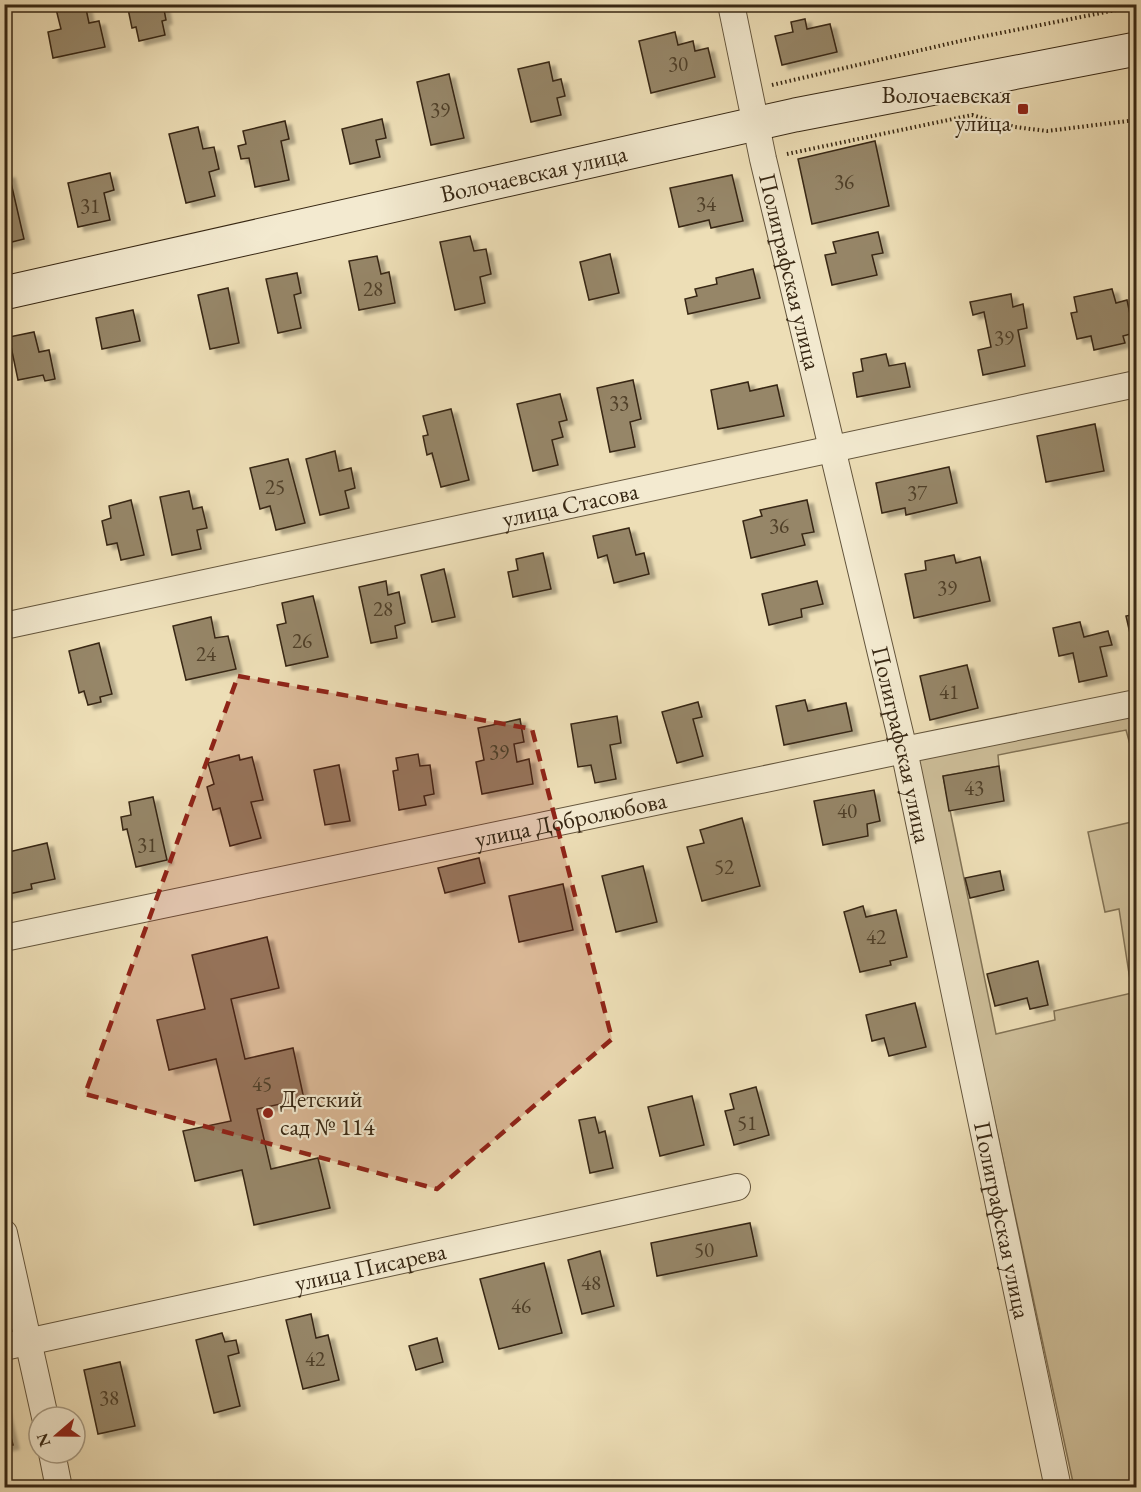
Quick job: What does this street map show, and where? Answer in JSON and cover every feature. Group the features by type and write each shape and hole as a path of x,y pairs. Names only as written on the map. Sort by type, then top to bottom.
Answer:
{"street":[{"name":"Полиграфская улица","path":"730,4 763,159 904,750 1058,1488"},
{"name":"Волочаевская улица","path":"4,293 755,124 1137,48"},
{"name":"улица Стасова","path":"4,626 1137,384"},
{"name":"улица Добролюбова","path":"4,938 1137,703"},
{"name":"улица Писарева","path":"17,1345 737,1187"},
{"path":"4,1233 17,1345 40,1405"},
{"path":"54,1465 59,1488"}],"path":[{"path":"748,90 960,41 1137,6"},
{"path":"763,159 972,116 1015,127 1047,131 1137,120"}],"highlighted area":[{"path":"238,676 532,729 612,1039 437,1189 85,1094"}],"shaded area":[{"path":"1136,713 1136,766 1126,730 998,755 999,766 943,776 996,1034 1055,1020 1054,1011 1132,993 1119,909 1105,912 1088,832 1136,821 1136,1487 1074,1487 916,758"}],"building":[{"path":"85,4 89,23 99,21 105,47 53,58 48,32 61,29 55,5"},
{"path":"127,4 163,4 166,20 162,21 165,35 139,41 136,27 132,28"},
{"path":"805,19 807,29 830,24 837,52 782,65 775,36 793,32 791,22"},
{"path":"675,32 678,45 693,41 695,51 708,48 715,77 651,93 639,41"},
{"path":"549,62 553,81 561,79 565,96 557,98 561,115 531,122 518,69"},
{"path":"449,74 464,138 431,145 417,82"},
{"path":"382,119 386,138 376,140 380,157 350,164 342,129"},
{"path":"285,121 289,139 281,141 289,180 255,187 249,158 241,159 238,146 246,144 243,131"},
{"path":"198,127 203,149 214,147 219,169 209,172 215,196 186,203 169,134"},
{"path":"875,141 889,206 812,224 798,159"},
{"path":"110,173 114,190 104,193 110,220 78,227 68,183"},
{"path":"9,174 24,239 4,244 4,175"},
{"path":"732,175 743,221 711,228 709,220 679,227 670,188"},
{"path":"878,232 883,253 872,255 877,275 832,285 825,255 836,253 833,242"},
{"path":"470,236 474,251 486,249 491,274 480,277 485,303 455,310 440,242"},
{"path":"610,254 619,293 589,300 580,262"},
{"path":"377,256 381,274 389,272 395,303 359,310 349,261"},
{"path":"753,269 760,298 688,314 685,299 697,296 695,289 717,284 716,278"},
{"path":"297,273 301,293 294,295 301,328 278,333 266,279"},
{"path":"228,288 239,343 210,349 198,295"},
{"path":"1112,289 1116,303 1127,300 1134,333 1123,336 1125,343 1094,350 1091,336 1077,339 1071,313 1077,312 1074,297"},
{"path":"1011,294 1013,307 1023,304 1027,328 1018,330 1025,366 983,375 978,350 991,347 984,312 973,315 970,302"},
{"path":"133,310 140,341 102,349 96,318"},
{"path":"34,332 39,352 49,350 55,379 45,381 43,375 18,380 9,337"},
{"path":"886,354 889,366 905,363 910,387 857,397 853,373 863,371 861,359"},
{"path":"633,380 641,419 630,422 635,447 610,452 597,388"},
{"path":"748,382 750,391 777,385 784,416 718,429 711,390"},
{"path":"560,394 567,420 559,422 563,437 552,440 558,465 533,471 517,404"},
{"path":"451,409 469,480 441,487 432,453 427,455 423,436 428,435 423,416"},
{"path":"1136,416 1136,449 1130,418"},
{"path":"1095,424 1104,471 1046,482 1037,436"},
{"path":"335,451 339,471 351,468 355,488 345,491 349,508 320,515 306,459"},
{"path":"288,459 305,523 276,530 270,506 260,509 250,468"},
{"path":"949,467 957,503 906,515 905,508 882,513 876,483"},
{"path":"189,491 193,509 202,507 207,528 197,530 201,549 172,555 160,497"},
{"path":"131,500 144,555 121,560 117,543 107,545 102,521 111,518 109,506"},
{"path":"807,500 814,532 802,534 805,545 751,558 743,521 762,516 760,510"},
{"path":"629,528 636,555 644,553 649,574 614,583 607,555 598,558 593,536"},
{"path":"543,553 551,589 513,597 508,572 518,570 516,559"},
{"path":"954,555 956,563 980,557 990,601 914,618 905,574 926,570 925,561"},
{"path":"444,569 455,617 432,622 421,575"},
{"path":"386,581 388,595 399,592 405,623 395,626 397,638 371,643 359,587"},
{"path":"817,581 823,604 801,609 802,617 769,625 762,594"},
{"path":"313,596 328,657 286,666 277,625 286,623 282,603"},
{"path":"1136,614 1136,641 1132,642 1126,616"},
{"path":"211,617 215,638 228,636 236,669 186,680 173,626"},
{"path":"1080,622 1084,637 1108,631 1112,645 1100,647 1107,676 1079,682 1073,653 1059,656 1053,628"},
{"path":"99,643 112,694 100,697 101,702 88,705 84,691 79,693 69,651"},
{"path":"967,665 978,708 930,720 920,676"},
{"path":"805,700 808,711 846,703 852,731 784,745 776,706"},
{"path":"698,702 702,717 693,719 703,756 677,763 662,712"},
{"path":"617,716 621,743 610,745 616,779 595,783 591,765 578,767 571,724"},
{"path":"520,719 524,742 514,744 517,762 529,759 533,784 482,794 476,762 484,760 478,728"},
{"path":"418,754 420,766 430,765 434,794 424,796 426,805 399,810 393,771 398,770 396,758"},
{"path":"239,755 240,760 252,757 263,800 251,802 261,838 230,846 220,808 213,810 207,787 214,784 208,763"},
{"path":"339,765 350,821 325,825 314,770"},
{"path":"999,766 1004,801 949,811 943,776"},
{"path":"874,790 880,821 867,824 868,836 823,845 814,801"},
{"path":"153,797 167,860 136,867 127,829 123,830 121,817 131,815 129,802"},
{"path":"742,818 760,886 702,901 687,847 704,843 700,830"},
{"path":"47,843 55,879 31,884 32,889 4,895 4,853"},
{"path":"479,858 485,883 445,893 438,868"},
{"path":"643,866 657,922 616,932 602,876"},
{"path":"1000,871 1004,890 970,898 965,878"},
{"path":"563,884 573,930 519,942 509,896"},
{"path":"863,906 866,917 896,910 907,957 890,961 891,965 860,972 844,912"},
{"path":"267,937 279,988 231,999 245,1059 293,1048 304,1099 257,1109 271,1169 318,1158 330,1208 254,1225 242,1170 195,1181 183,1131 231,1121 216,1059 169,1070 157,1020 205,1009 192,955"},
{"path":"1038,961 1048,1005 1030,1009 1027,998 995,1006 987,974"},
{"path":"915,1003 926,1047 889,1056 884,1038 872,1041 866,1015"},
{"path":"756,1087 769,1135 734,1145 725,1111 734,1109 730,1094"},
{"path":"692,1096 704,1145 660,1156 648,1107"},
{"path":"595,1117 599,1133 605,1131 613,1168 590,1173 579,1120"},
{"path":"750,1223 757,1256 657,1276 651,1243"},
{"path":"600,1251 614,1306 582,1314 568,1260"},
{"path":"544,1263 562,1333 499,1349 480,1279"},
{"path":"311,1314 316,1338 328,1335 339,1380 303,1389 286,1320"},
{"path":"222,1333 225,1342 236,1340 239,1353 228,1356 240,1406 214,1413 196,1340"},
{"path":"437,1338 443,1362 416,1370 409,1346"},
{"path":"120,1362 135,1426 98,1434 84,1370"},
{"path":"4,1408 13,1445 4,1447"}],"place":[{"name":"Волочаевская улица","path":"1023,109"},
{"name":"Детский сад № 114","path":"268,1113"}]}
